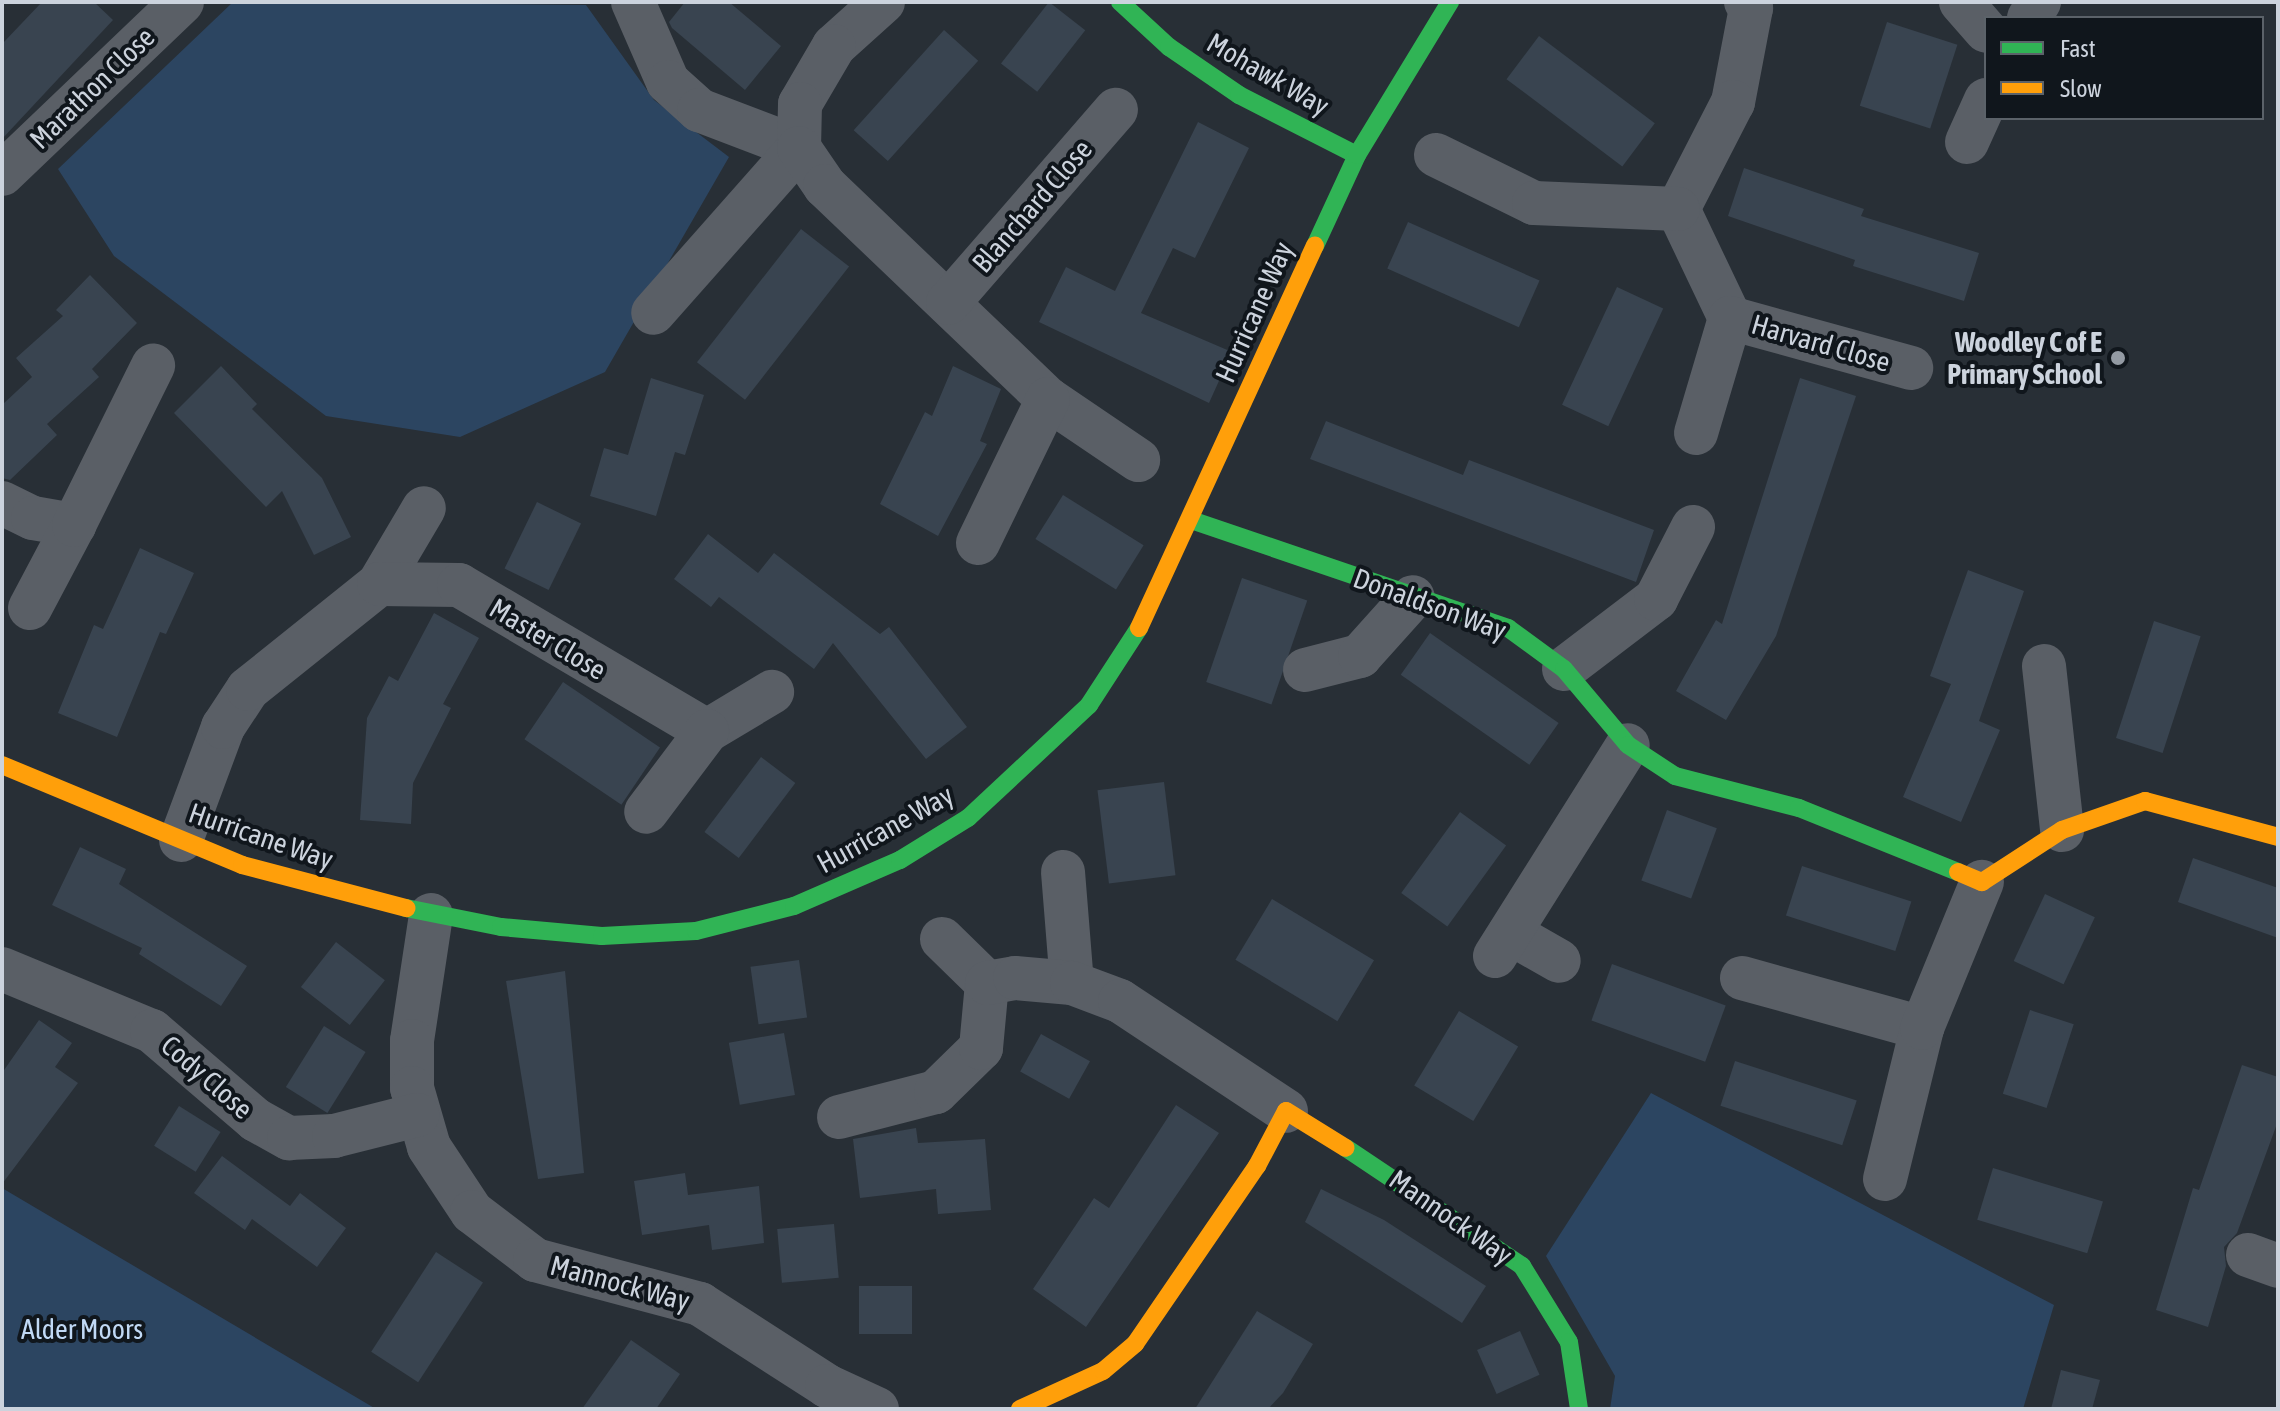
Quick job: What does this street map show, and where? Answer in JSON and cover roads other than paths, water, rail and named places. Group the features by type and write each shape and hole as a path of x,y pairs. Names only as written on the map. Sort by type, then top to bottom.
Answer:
{"street":[{"name":"Marathon Close","path":"2,174 182,2"},
{"path":"633,2 668,82 699,110 799,148 825,186 1048,399 1138,460"},
{"path":"653,313 799,148 800,104 827,58 883,2"},
{"name":"Mohawk Way","path":"1120,2 1169,47 1239,95 1357,155"},
{"name":"Hurricane Way","path":"2,765 242,865 431,915 602,936 696,931 794,906 900,860 1006,787 1089,705 1146,616 1194,521 1357,155 1450,2"},
{"path":"1961,2 1984,29"},
{"path":"1436,155 1534,203 1678,209 1733,102 1755,4"},
{"path":"1967,142 1984,104"},
{"name":"Blanchard Close","path":"948,303 1116,110"},
{"name":"Harvard Close","path":"1678,209 1730,318 1696,433"},
{"name":"Harvard Close","path":"1730,318 1911,368"},
{"path":"30,608 153,366"},
{"path":"978,543 1048,399"},
{"path":"2,503 33,518 74,525"},
{"path":"181,840 223,727 248,689 379,584 424,508"},
{"name":"Donaldson Way","path":"1194,521 1508,628 1564,669 1628,745 1675,776 1799,808 1982,882"},
{"path":"1564,669 1656,599 1693,527"},
{"name":"Master Close","path":"379,584 459,585 707,731"},
{"path":"1305,670 1360,656 1413,597"},
{"path":"2044,666 2062,830"},
{"path":"646,812 707,731 772,692"},
{"path":"1559,961 1502,944 1628,745"},
{"path":"1885,1179 1922,1028 1982,882 2062,830 2145,801 2278,837"},
{"path":"1063,872 1072,983"},
{"name":"Mannock Way","path":"431,915 412,1041 417,1115 453,1190 514,1247 563,1269 700,1304 827,1386 877,1409"},
{"path":"839,1117 936,1092 981,1048 987,983 942,939"},
{"name":"Cody Close","path":"2,969 152,1031 273,1133 334,1136 417,1115"},
{"path":"1742,978 1922,1028"},
{"name":"Mannock Way","path":"987,983 1072,983 1157,1023 1286,1111 1446,1210 1522,1266 1547,1298 1569,1342 1579,1409"},
{"path":"1020,1409 1084,1397 1103,1371 1148,1328 1257,1166 1286,1111"}],"place":[{"name":"Woodley C of E Primary School","path":"2118,358"}],"park label":[{"name":"Alder Moors","path":"82,1329"}]}
